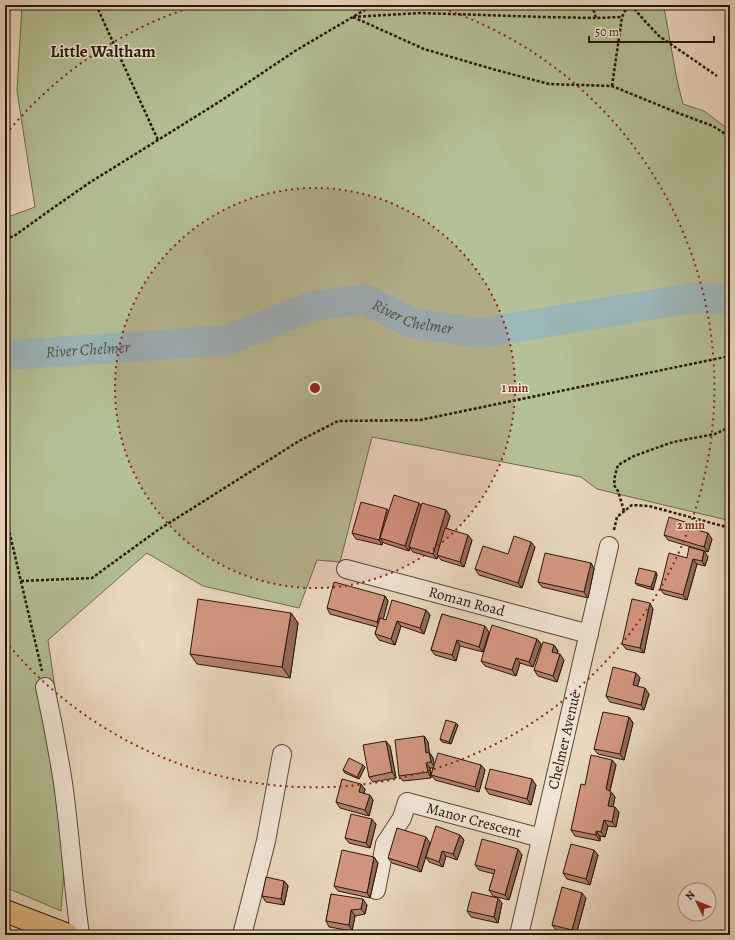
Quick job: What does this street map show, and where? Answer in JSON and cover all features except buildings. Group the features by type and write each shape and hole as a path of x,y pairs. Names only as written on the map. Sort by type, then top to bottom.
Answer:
{"main road":[{"path":"5,911 68,935"}],"street":[{"name":"Chelmer Avenue","path":"519,935 609,546"},
{"name":"Roman Road","path":"346,568 589,634"},
{"path":"46,687 63,785 74,894 80,935"},
{"path":"242,935 266,842 282,754"},
{"name":"Manor Crescent","path":"376,890 385,844 402,818 407,802 541,838"}],"path":[{"path":"96,5 158,140"},
{"path":"5,239 14,236 65,200 219,102 295,51 373,5"},
{"path":"592,5 596,18"},
{"path":"612,86 622,17 629,5 659,36 717,76"},
{"path":"352,17 420,13 483,14 543,18 622,17"},
{"path":"352,17 424,49 503,72 549,84 612,86 678,114 713,126 730,137"},
{"path":"21,581 92,578 165,526 299,441 338,421 420,420 730,356"},
{"path":"624,511 618,491 614,484 618,465 627,459 673,442 715,434 730,427"},
{"path":"609,546 617,517 632,505 649,506 730,528"},
{"path":"5,524 8,526 46,687"}],"green space":[{"path":"22,5 319,5 319,9 359,5 664,5 677,80 683,104 704,111 730,130 730,522 727,520 597,489 581,477 372,437 340,562 317,560 299,608 203,586 147,553 48,640 70,792 61,911 5,887 5,218 35,207 17,91"}],"waterway":[{"name":"River Chelmer","path":"5,355 227,340 313,306 364,299 412,323 480,333 692,298 730,299"}],"district":[{"name":"Little Waltham","path":"103,51"}]}
